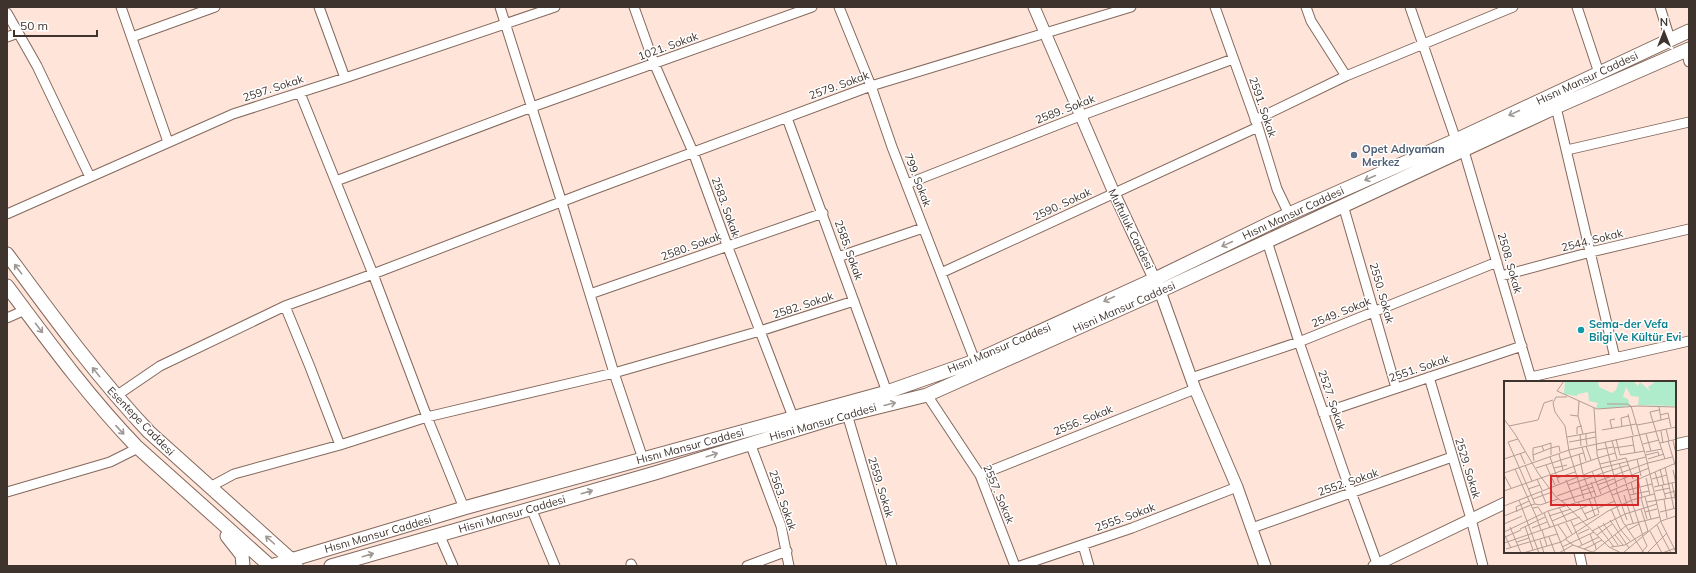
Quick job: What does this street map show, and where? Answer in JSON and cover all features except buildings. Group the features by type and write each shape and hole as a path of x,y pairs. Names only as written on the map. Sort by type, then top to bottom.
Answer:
{"main road":[{"name":"Hısnı Mansur Caddesi","path":"270,566 295,563 464,508 793,416 887,392 975,361 1289,214 1456,140 1689,31"},
{"name":"Hisni Mansur Caddesi","path":"330,566 655,473 847,414 927,394 1160,291 1556,107 1688,54"},
{"name":"Esentepe Caddesi","path":"7,254 77,348 116,396 149,432 295,563"},
{"name":"Esentepe Caddesi","path":"7,286 90,395 138,448 270,566"},
{"path":"206,509 242,555 243,566"}],"street":[{"path":"121,7 168,142"},
{"path":"132,37 215,7"},
{"path":"319,7 345,78"},
{"path":"500,7 614,373 643,459"},
{"name":"2597. Sokak","path":"7,214 233,114 505,25 555,7"},
{"name":"2583. Sokak","path":"634,7 654,63 693,152 793,416"},
{"name":"1021. Sokak","path":"336,181 532,107 812,7"},
{"name":"799. Sokak","path":"839,7 871,86 923,228 942,273 975,361"},
{"name":"Muftuluk Caddesi","path":"1034,7 1114,193 1155,278 1193,383 1237,487 1265,566"},
{"name":"2579. Sokak","path":"116,396 160,366 284,306 373,274 871,86 1130,7"},
{"name":"2591. Sokak","path":"1215,7 1257,124 1277,188 1289,214"},
{"path":"1306,7 1311,21 1346,76"},
{"path":"1410,7 1456,140"},
{"name":"2590. Sokak","path":"942,273 1114,193 1257,124 1346,76 1513,7"},
{"path":"1577,7 1599,73"},
{"path":"1660,7 1670,39"},
{"path":"7,13 37,66 90,176"},
{"path":"7,37 18,33"},
{"name":"2589. Sokak","path":"907,184 1080,116 1233,59"},
{"path":"300,93 373,274 427,417 464,508"},
{"path":"1556,107 1615,358"},
{"name":"2585. Sokak","path":"787,118 887,392"},
{"path":"1567,150 1689,122"},
{"name":"2508. Sokak","path":"1464,151 1532,380"},
{"name":"2550. Sokak","path":"1344,205 1396,388"},
{"name":"2580. Sokak","path":"590,294 822,213"},
{"path":"838,257 923,228"},
{"name":"2544. Sokak","path":"1501,276 1591,252 1689,229"},
{"name":"2527. Sokak","path":"1267,241 1323,413 1377,565"},
{"name":"2549. Sokak","path":"1193,383 1497,262"},
{"name":"2582. Sokak","path":"210,487 234,474 340,445 427,417 614,373 760,331 854,301"},
{"path":"284,306 310,367 340,445"},
{"path":"7,318 25,310"},
{"path":"1532,380 1615,358 1689,341"},
{"name":"2551. Sokak","path":"1323,413 1522,346"},
{"name":"2529. Sokak","path":"1429,377 1471,519 1483,566"},
{"name":"2556. Sokak","path":"980,474 1193,383"},
{"name":"2557. Sokak","path":"927,394 980,474 1015,566"},
{"name":"2559. Sokak","path":"847,414 892,566"},
{"path":"1676,445 1689,442"},
{"name":"2563. Sokak","path":"750,443 781,526 789,566"},
{"path":"7,492 110,462 138,448"},
{"name":"2552. Sokak","path":"1252,528 1452,457"},
{"name":"2555. Sokak","path":"1020,566 1132,528 1237,487"},
{"path":"1377,565 1504,503"},
{"path":"531,508 555,566"},
{"path":"439,534 453,566"},
{"path":"1083,545 1089,566"},
{"path":"747,566 787,551"},
{"path":"1579,553 1582,566"}],"place":[{"name":"Opet Adıyaman Merkez","path":"1354,155"},
{"name":"Sema-der Vefa Bilgi Ve Kültür Evi","path":"1581,330"}]}
